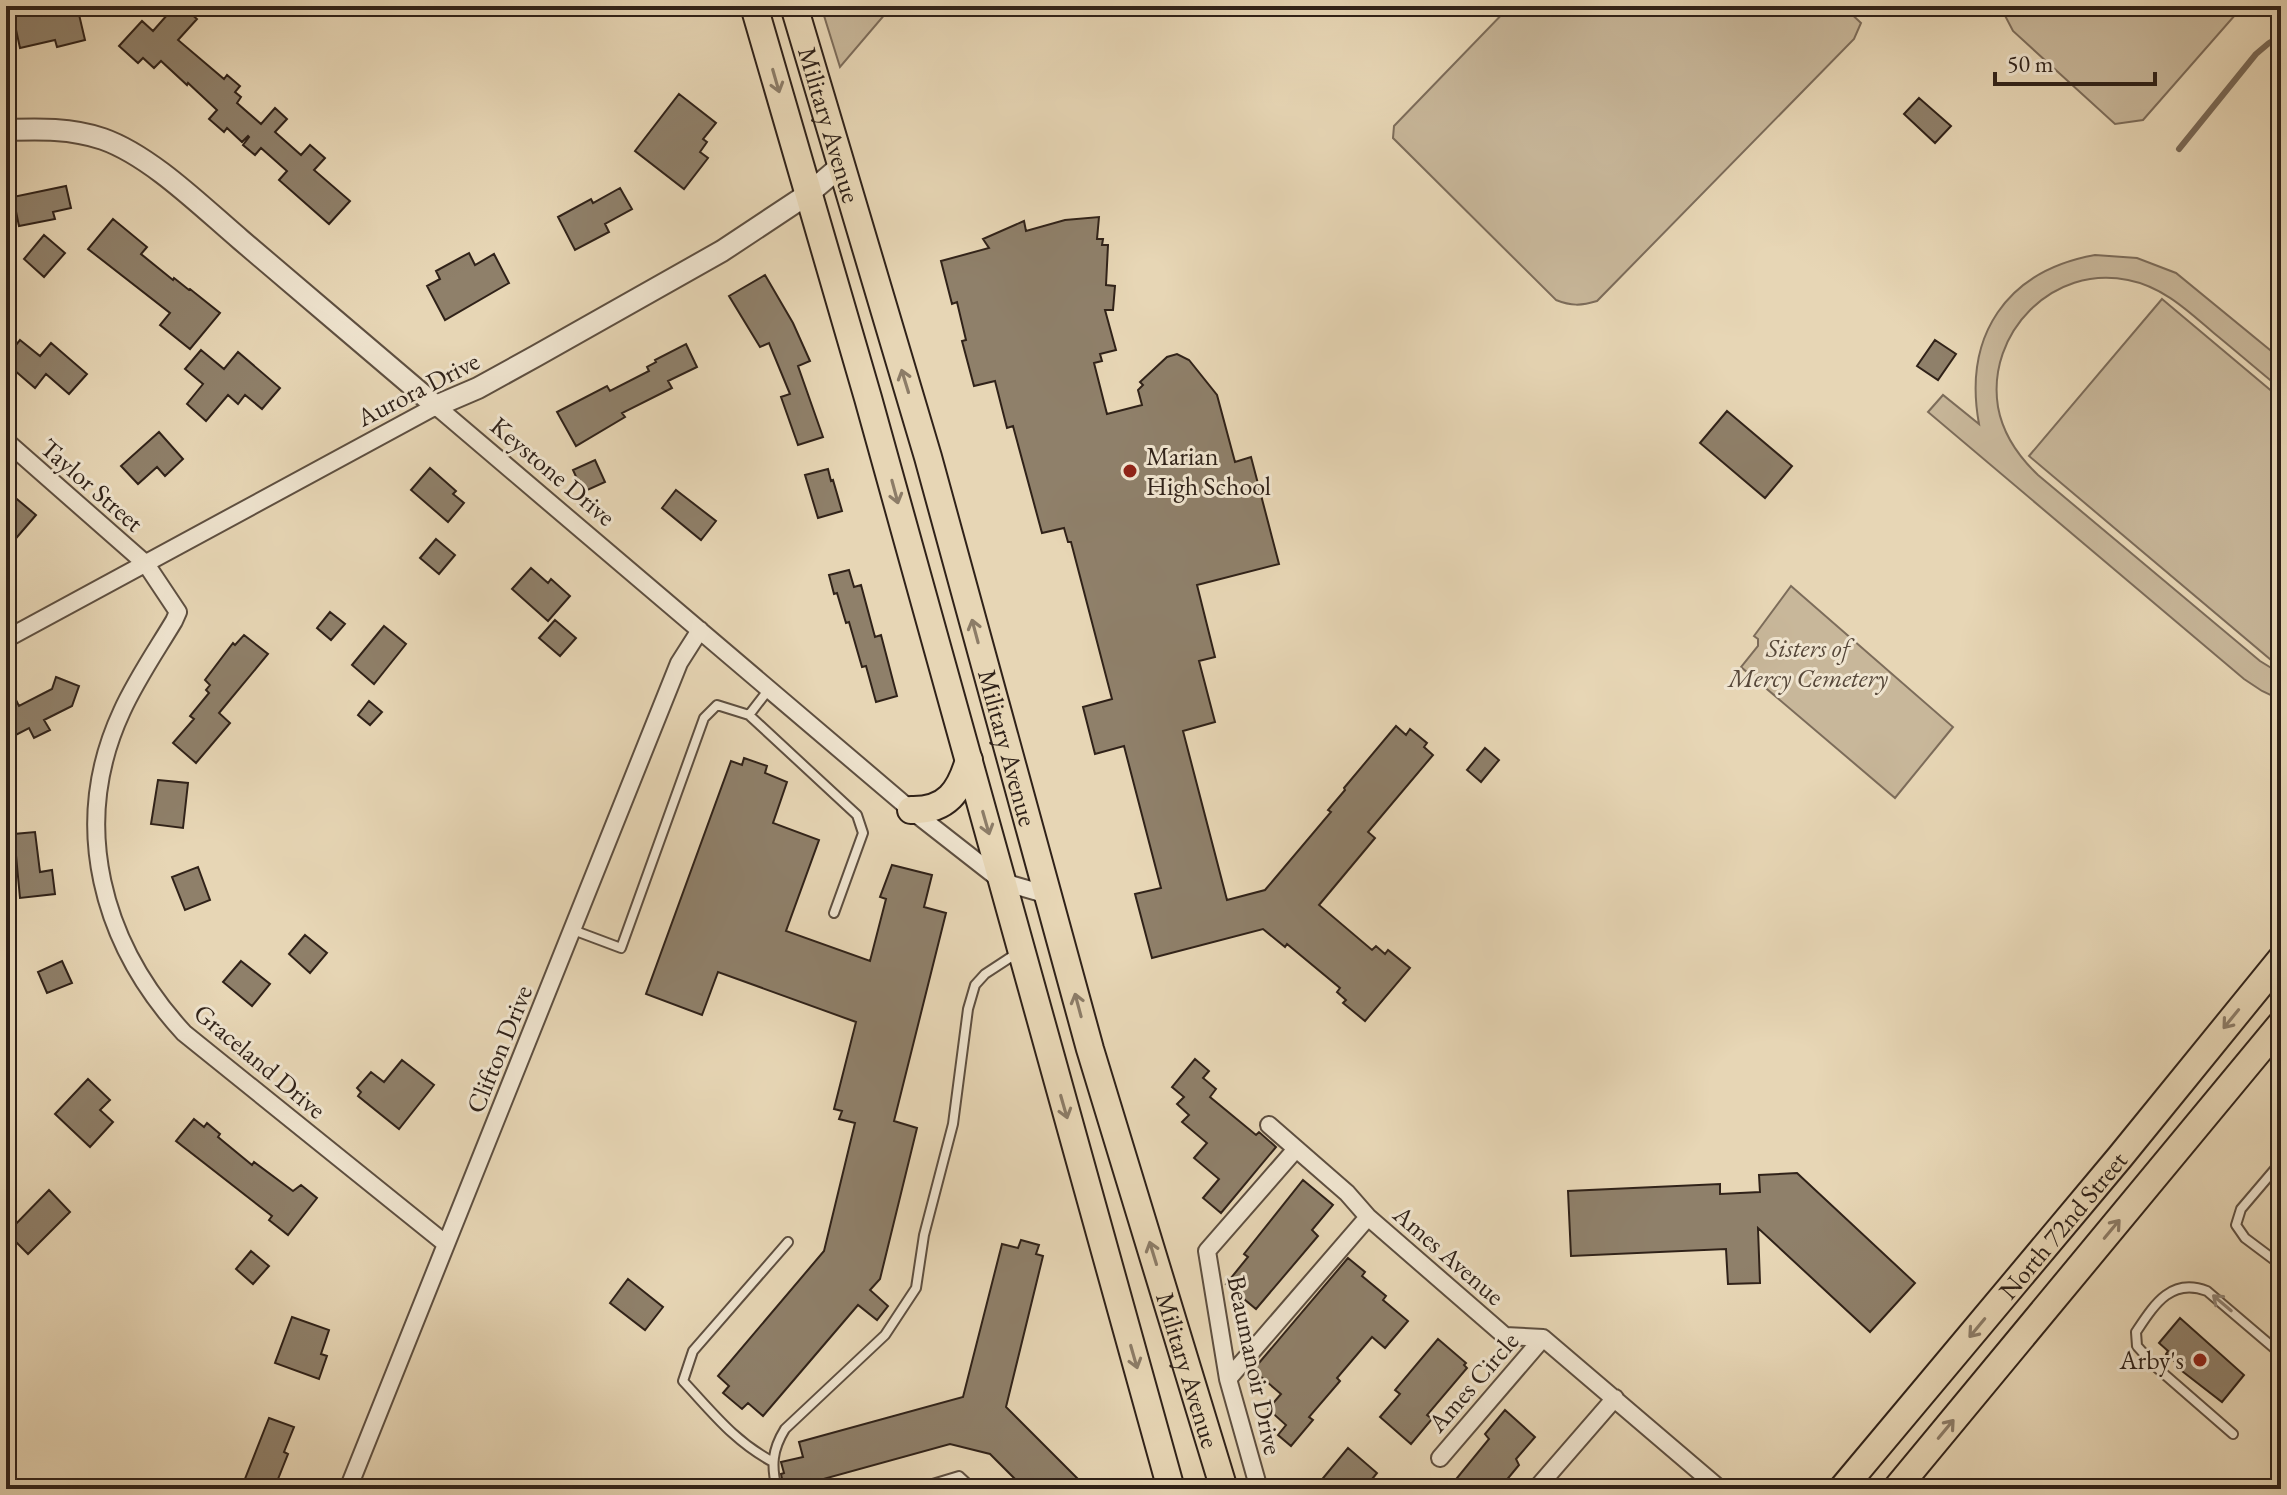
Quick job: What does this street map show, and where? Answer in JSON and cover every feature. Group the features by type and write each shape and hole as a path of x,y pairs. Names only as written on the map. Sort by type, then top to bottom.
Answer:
{"main road":[{"name":"Military Avenue","path":"754,6 868,398 1171,1489"},
{"name":"Military Avenue","path":"794,6 928,457 1090,1049 1224,1489"},
{"path":"911,810 932,807 954,794 963,781 969,760"},
{"name":"North 72nd Street","path":"1842,1489 2281,959"},
{"name":"North 72nd Street","path":"1896,1489 2281,1024"}],"street":[{"name":"Keystone Drive","path":"6,130 73,132 102,139 143,160 194,200 911,810 1003,882 1048,895"},
{"name":"Aurora Drive","path":"6,639 436,406 525,363 722,251 808,194 841,166"},
{"name":"Taylor Street","path":"6,441 146,564"},
{"name":"Graceland Drive","path":"146,564 178,612 121,713 101,777 97,820 98,859 105,898 120,940 147,989 184,1033 446,1244"},
{"name":"Clifton Drive","path":"348,1489 679,663 700,630"},
{"name":"Ames Avenue","path":"1269,1125 1347,1193 1368,1217 1505,1336 1543,1338"},
{"name":"Beaumanoir Drive","path":"1259,1489 1228,1379 1207,1251 1296,1149"},
{"path":"1228,1379 1368,1217"},
{"path":"1543,1338 1720,1489"},
{"name":"Ames Circle","path":"1440,1458 1543,1338"},
{"path":"1536,1489 1615,1398"}],"lane":[{"path":"749,715 769,689"},
{"path":"573,930 621,948 704,718 717,705 749,715 857,815 863,833 834,913"},
{"path":"777,1489 773,1462 777,1442 785,1429 885,1335 916,1288 924,1235 953,1124 968,1009 975,985 985,974 1022,950"},
{"path":"2281,1162 2241,1209 2236,1225 2245,1238 2281,1265"},
{"path":"773,1462 751,1450 683,1381 693,1351 788,1242"},
{"path":"2233,1434 2156,1367 2137,1346 2136,1332 2162,1298 2179,1287 2195,1286 2207,1291 2281,1354"},
{"path":"916,1489 959,1476 973,1489"}],"green space":[{"path":"821,6 892,6 840,67"},
{"path":"1510,6 1843,6 1861,23 1854,39 1597,301 1576,305 1556,300 1393,138 1394,126"},
{"path":"2000,6 2243,6 2143,120 2115,124 2013,31"},
{"path":"2095,255 2137,258 2176,273 2281,359 2281,389 2164,294 2141,283 2100,278 2074,283 2051,294 2030,310 2014,330 2003,354 1997,380 1998,407 2004,427 2018,453 2038,475 2260,661 2281,674 2281,700 2244,679 1928,412 1943,395 1979,424 1976,392 1978,363 1985,336 1998,312 2015,292 2037,276 2064,263"},
{"path":"2162,299 2281,399 2281,660 2277,665 2029,456"},
{"name":"Sisters of Mercy Cemetery","path":"1791,586 1953,727 1895,798 1741,667 1758,646 1758,639 1754,636"}],"building":[{"path":"55,6 77,6 85,40 57,47 55,40 20,48 13,16"},
{"path":"175,6 182,6 197,19 178,40 224,79 227,75 240,86 235,92 241,97 237,103 261,124 275,108 287,119 275,132 301,155 310,145 325,158 314,170 350,201 329,224 279,180 287,171 261,148 255,155 243,145 248,136 242,142 227,128 224,132 209,119 217,110 188,83 161,61 154,68 143,58 138,63 119,46 142,21 153,31"},
{"path":"679,94 716,123 703,139 707,142 700,152 708,158 684,189 635,151"},
{"path":"1919,98 1951,126 1935,143 1904,114"},
{"path":"66,186 71,208 53,212 55,219 19,226 13,197"},
{"path":"620,188 632,209 605,224 609,232 575,250 558,217"},
{"path":"1099,217 1097,239 1103,239 1102,245 1108,245 1106,285 1115,286 1113,310 1105,310 1116,350 1100,354 1102,361 1094,363 1107,414 1142,405 1138,390 1143,385 1140,382 1167,357 1177,354 1189,360 1217,395 1235,462 1251,457 1279,564 1197,585 1215,657 1199,661 1215,722 1183,731 1227,900 1265,890 1331,812 1328,810 1344,788 1396,726 1406,735 1410,729 1427,743 1424,747 1433,755 1368,832 1375,838 1319,905 1372,950 1376,946 1385,954 1388,950 1410,968 1365,1021 1343,1003 1346,1000 1337,992 1340,988 1287,944 1285,947 1263,929 1152,958 1135,894 1161,888 1124,746 1095,754 1083,707 1112,699 1071,542 1068,542 1064,528 1042,533 1013,426 1007,428 995,381 974,386 962,341 966,340 957,302 952,304 941,261 989,248 983,239 1024,221 1026,231 1065,220"},
{"path":"113,219 147,247 141,254 220,313 190,349 160,325 170,313 88,249"},
{"path":"44,235 65,253 44,277 24,259"},
{"path":"469,253 475,265 494,254 509,283 445,320 427,286 440,279 436,271"},
{"path":"765,275 793,323 810,361 798,366 823,437 798,445 781,397 790,394 769,343 760,347 729,296"},
{"path":"20,340 40,356 51,343 87,374 69,394 46,374 35,388 6,363 6,357"},
{"path":"1935,340 1956,354 1938,380 1917,366"},
{"path":"686,344 697,367 668,381 672,388 622,413 625,417 576,446 557,412 607,386 610,391 649,371 647,367 655,360"},
{"path":"201,350 224,369 238,352 280,388 262,409 245,395 238,404 228,395 206,421 187,404 203,384 185,369"},
{"path":"1727,411 1792,466 1765,498 1700,443"},
{"path":"159,432 183,459 165,476 157,467 138,484 121,466"},
{"path":"595,460 605,482 583,492 573,470"},
{"path":"430,468 456,491 453,494 464,503 448,522 411,490"},
{"path":"828,469 842,511 818,518 805,475"},
{"path":"6,490 36,515 6,550"},
{"path":"676,490 716,521 701,540 662,508"},
{"path":"436,539 455,555 439,574 420,558"},
{"path":"531,568 548,583 551,579 570,596 548,621 512,589"},
{"path":"849,570 854,587 861,585 875,637 881,635 897,696 876,702 849,622 846,623 837,593 834,594 829,575"},
{"path":"330,612 345,624 331,640 317,628"},
{"path":"555,620 576,638 560,656 539,638"},
{"path":"384,626 406,644 374,684 352,665"},
{"path":"244,635 268,654 219,713 230,723 196,763 173,743 194,719 190,716 209,693 206,690 210,685 205,680 233,643 235,645"},
{"path":"56,677 79,686 72,706 44,720 50,730 34,738 29,728 6,740 6,680 19,706 52,689"},
{"path":"369,701 382,712 370,725 358,715"},
{"path":"1485,748 1499,760 1481,782 1467,770"},
{"path":"744,758 767,766 765,773 787,782 773,823 819,840 786,931 870,961 886,899 880,897 892,865 932,875 924,907 946,913 894,1121 917,1128 880,1279 870,1290 888,1306 877,1320 858,1305 763,1416 748,1403 742,1409 723,1393 729,1386 718,1376 824,1251 855,1123 839,1119 842,1111 834,1109 856,1022 718,972 702,1015 646,994 731,761 742,765"},
{"path":"158,780 188,783 183,828 151,824"},
{"path":"35,832 40,872 52,870 55,894 20,898 14,834"},
{"path":"198,867 210,900 185,910 172,877"},
{"path":"305,935 327,953 310,973 289,954"},
{"path":"62,961 72,983 47,993 38,972"},
{"path":"241,961 270,984 252,1006 223,982"},
{"path":"1195,1059 1209,1071 1203,1078 1216,1089 1210,1097 1256,1135 1259,1132 1276,1147 1221,1213 1203,1198 1219,1179 1194,1158 1207,1143 1182,1122 1189,1115 1177,1104 1184,1097 1172,1087"},
{"path":"402,1060 434,1085 399,1129 358,1096 361,1092 357,1088 371,1072 384,1082"},
{"path":"88,1079 110,1100 100,1110 113,1122 90,1147 55,1114"},
{"path":"194,1119 204,1127 207,1123 220,1134 218,1137 252,1165 254,1162 293,1191 301,1185 317,1198 288,1235 269,1220 272,1216 176,1141"},
{"path":"1797,1173 1915,1283 1870,1332 1758,1228 1760,1283 1728,1284 1726,1249 1571,1256 1568,1191 1720,1184 1720,1194 1760,1192 1759,1175"},
{"path":"1303,1180 1333,1205 1312,1230 1318,1236 1256,1309 1226,1284 1248,1257 1244,1254"},
{"path":"49,1190 70,1212 28,1254 7,1233"},
{"path":"1021,1240 1039,1245 1036,1254 1043,1256 1006,1407 1088,1489 1025,1489 990,1454 950,1444 791,1488 783,1484 781,1462 803,1457 799,1442 963,1397 1002,1244 1018,1248"},
{"path":"251,1251 269,1266 253,1284 236,1269"},
{"path":"1348,1258 1365,1272 1362,1276 1386,1296 1383,1300 1408,1321 1385,1348 1372,1337 1337,1378 1340,1381 1309,1417 1313,1420 1291,1446 1278,1435 1286,1425 1268,1409 1281,1394 1253,1370"},
{"path":"628,1279 663,1307 645,1330 610,1303"},
{"path":"292,1317 329,1330 321,1354 327,1356 319,1379 275,1363"},
{"path":"2180,1318 2244,1375 2222,1402 2178,1368 2180,1366 2159,1343"},
{"path":"1438,1339 1466,1363 1467,1368 1427,1415 1432,1419 1411,1444 1380,1417 1400,1394 1395,1390"},
{"path":"1505,1410 1535,1437 1516,1459 1519,1465 1500,1488 1497,1485 1493,1489 1448,1489 1489,1439 1485,1434"},
{"path":"269,1418 294,1427 284,1452 288,1454 274,1489 241,1489"},
{"path":"1348,1448 1377,1473 1364,1489 1314,1489"}],"waterway":[{"path":"2179,149 2256,54 2281,36"}],"place":[{"name":"Marian High School","path":"1130,471"},
{"name":"Arby's","path":"2200,1360"}]}
